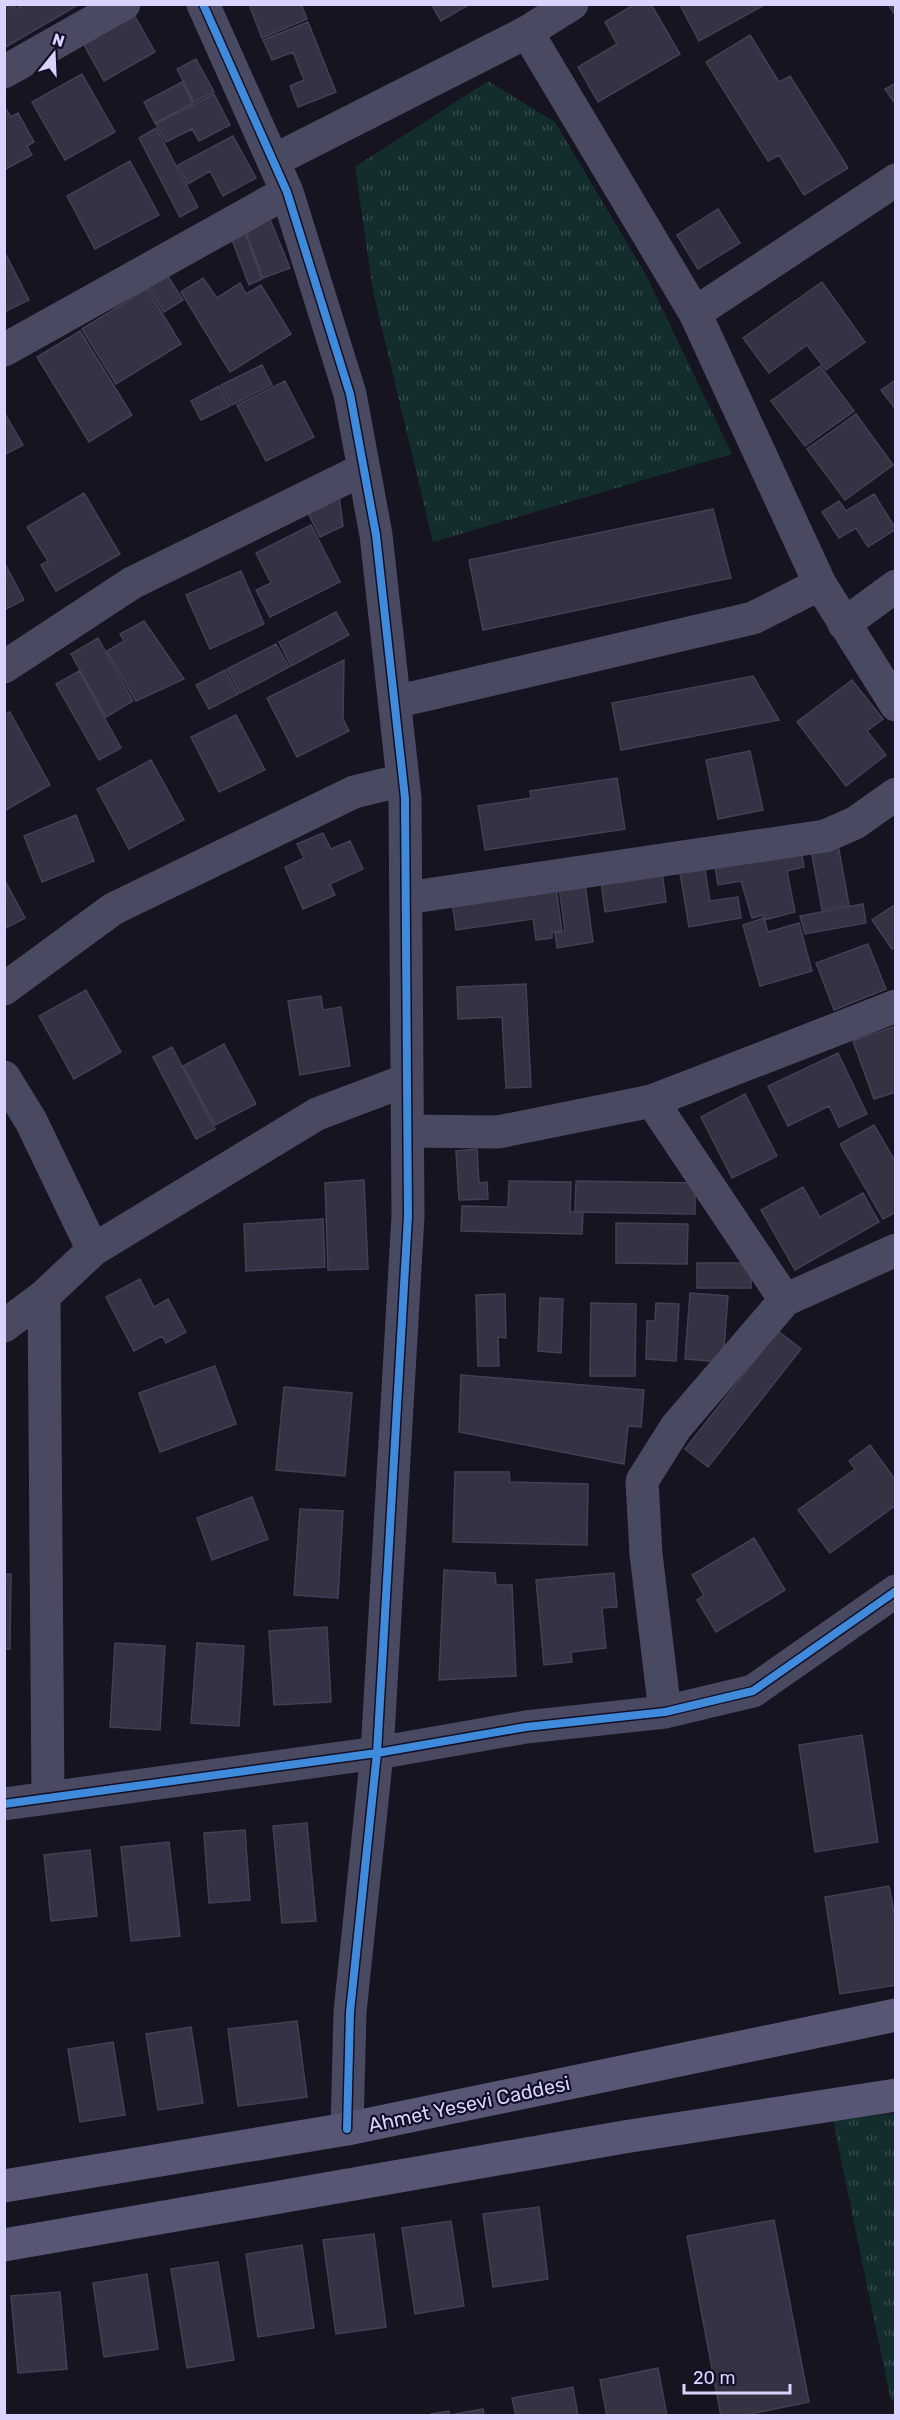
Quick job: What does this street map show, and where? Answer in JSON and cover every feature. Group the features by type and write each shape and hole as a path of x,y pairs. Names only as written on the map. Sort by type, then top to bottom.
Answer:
{"main road":[{"name":"Ahmet Yesevi Caddesi","path":"4,2186 346,2129 896,2016"},
{"path":"4,2245 624,2137 896,2095"}],"street":[{"path":"4,72 124,4"},
{"path":"203,4 287,192 350,394 376,535 404,780 408,1216 377,1753 350,2012 346,2129"},
{"path":"273,161 527,32 572,4"},
{"path":"527,32 695,314 820,584 896,705"},
{"path":"695,314 896,180"},
{"path":"4,350 287,192"},
{"path":"4,667 132,584 364,469"},
{"path":"395,702 753,618 820,584"},
{"path":"844,624 896,586"},
{"path":"4,989 113,909 354,792 404,780"},
{"path":"406,898 825,836 855,824 896,794"},
{"path":"408,1131 498,1132 652,1101 896,1006"},
{"path":"4,1077 32,1121 93,1250"},
{"path":"4,1326 44,1296 93,1250 317,1114 407,1080"},
{"path":"652,1101 785,1300"},
{"path":"664,1712 646,1554 642,1481 676,1427 785,1300 896,1250"},
{"path":"44,1296 48,1797"},
{"path":"4,1804 377,1753 526,1727 664,1712 753,1691 896,1591"}],"green space":[{"path":"488,81 555,122 646,275 732,454 433,542 373,291 355,167"},
{"path":"895,2113 896,2400 891,2401 833,2121"}],"building":[{"path":"4,4 14,4 16,9 24,4 78,5 4,48"},
{"path":"249,4 301,4 307,19 262,38"},
{"path":"431,4 470,4 441,21"},
{"path":"635,4 651,4 680,54 598,102 578,67 617,44 605,22"},
{"path":"685,4 766,4 699,41 681,7"},
{"path":"888,4 896,4 896,17"},
{"path":"133,13 155,52 104,81 82,41"},
{"path":"308,22 336,92 298,107 290,86 304,80 293,52 272,60 263,40"},
{"path":"750,35 779,82 790,76 848,168 804,195 779,155 768,161 706,62"},
{"path":"196,59 214,92 194,102 177,69"},
{"path":"82,74 115,132 65,160 32,102"},
{"path":"182,82 193,103 155,123 144,102"},
{"path":"896,83 896,105 885,89"},
{"path":"214,94 230,125 199,141 192,129 166,142 156,124"},
{"path":"4,106 11,117 18,113 34,142 27,146 32,155 4,170"},
{"path":"156,128 198,207 180,217 139,138"},
{"path":"233,136 256,178 223,196 210,171 188,184 178,165"},
{"path":"130,161 159,215 95,249 67,196"},
{"path":"718,209 740,243 698,269 677,235"},
{"path":"269,217 290,268 263,278 244,227"},
{"path":"243,227 262,279 249,285 229,232"},
{"path":"4,251 29,300 4,312"},
{"path":"167,275 183,300 164,312 148,287"},
{"path":"203,278 217,298 240,283 246,294 261,285 291,334 230,372 181,292"},
{"path":"822,282 865,342 826,370 807,345 769,373 743,338"},
{"path":"147,289 181,344 116,384 82,329"},
{"path":"80,331 132,415 89,442 37,357"},
{"path":"262,365 272,385 232,405 221,385"},
{"path":"820,366 854,411 805,446 771,401"},
{"path":"896,380 896,410 881,390"},
{"path":"285,381 314,437 266,461 237,405"},
{"path":"219,386 230,406 201,420 191,401"},
{"path":"4,412 23,445 4,455"},
{"path":"856,414 893,465 845,500 807,449"},
{"path":"84,493 120,554 56,591 41,565 48,561 27,527"},
{"path":"874,494 896,529 868,547 856,528 839,538 822,512 839,501 846,511"},
{"path":"339,496 343,526 320,537 307,511"},
{"path":"713,509 731,578 483,630 469,560"},
{"path":"311,525 340,582 270,617 256,590 271,583 256,553"},
{"path":"4,562 24,600 4,610"},
{"path":"241,571 264,624 210,649 186,595"},
{"path":"336,612 349,635 291,666 279,642"},
{"path":"144,621 184,679 136,701 107,651 124,641 120,634"},
{"path":"98,638 133,701 106,717 71,654"},
{"path":"276,644 289,667 240,693 227,669"},
{"path":"344,660 343,719 349,731 297,757 267,698"},
{"path":"225,670 238,694 209,709 196,685"},
{"path":"79,671 121,748 99,760 56,684"},
{"path":"753,676 779,720 621,750 612,703"},
{"path":"852,680 883,719 867,731 886,755 846,786 797,722"},
{"path":"10,712 50,785 4,811 4,715"},
{"path":"236,715 265,770 219,792 191,737"},
{"path":"750,751 763,810 718,819 706,760"},
{"path":"151,760 184,820 129,849 97,789"},
{"path":"617,778 625,829 485,850 478,806 531,798 530,791"},
{"path":"76,815 94,861 42,882 24,836"},
{"path":"323,833 331,849 350,841 363,869 330,884 335,895 303,909 285,867 304,858 297,844"},
{"path":"837,839 849,905 822,910 810,844"},
{"path":"800,844 804,867 787,871 795,912 764,920 763,915 752,918 741,881 718,885 714,860"},
{"path":"704,864 710,901 738,897 741,918 689,927 679,867"},
{"path":"662,871 666,902 605,912 601,881"},
{"path":"4,879 25,918 4,929"},
{"path":"585,884 593,942 557,948 555,933 565,931 559,887"},
{"path":"556,887 562,931 552,932 552,938 536,940 533,919 456,930 452,901"},
{"path":"863,904 866,923 805,934 800,916"},
{"path":"896,904 896,947 892,949 872,920"},
{"path":"764,918 768,932 799,923 812,971 760,986 743,925"},
{"path":"868,944 886,989 834,1010 816,963"},
{"path":"526,984 531,1087 506,1088 502,1017 458,1019 457,987"},
{"path":"86,990 121,1052 74,1079 39,1016"},
{"path":"321,996 323,1010 341,1007 350,1066 300,1075 288,1001"},
{"path":"896,1026 896,1092 874,1099 853,1041"},
{"path":"224,1044 256,1104 215,1125 183,1066"},
{"path":"172,1047 215,1129 196,1139 153,1057"},
{"path":"838,1053 867,1114 839,1127 829,1106 788,1126 768,1086"},
{"path":"745,1094 777,1156 732,1178 701,1117"},
{"path":"874,1125 896,1163 896,1212 883,1219 840,1144"},
{"path":"477,1149 479,1183 487,1182 488,1199 459,1200 456,1151"},
{"path":"364,1180 368,1269 328,1270 325,1183"},
{"path":"509,1181 571,1182 570,1212 583,1212 582,1234 461,1231 462,1206 508,1207"},
{"path":"576,1181 695,1183 695,1214 575,1212"},
{"path":"803,1187 820,1217 863,1193 879,1222 795,1270 761,1210"},
{"path":"323,1219 325,1267 246,1271 244,1224"},
{"path":"616,1223 688,1224 687,1264 616,1263"},
{"path":"697,1263 752,1263 751,1288 697,1288"},
{"path":"140,1279 154,1307 168,1299 186,1332 166,1343 162,1336 134,1351 106,1297"},
{"path":"690,1293 728,1296 723,1362 685,1359"},
{"path":"505,1294 506,1338 498,1337 499,1366 478,1366 476,1295"},
{"path":"540,1298 563,1299 561,1353 538,1351"},
{"path":"591,1303 636,1304 635,1376 590,1376"},
{"path":"656,1303 679,1304 676,1361 646,1359 647,1321 655,1321"},
{"path":"778,1331 801,1349 708,1467 685,1449"},
{"path":"215,1366 236,1424 160,1452 139,1393"},
{"path":"461,1375 644,1390 641,1427 628,1426 624,1464 459,1432"},
{"path":"284,1387 352,1393 345,1476 276,1470"},
{"path":"870,1445 896,1481 896,1505 830,1553 798,1510 855,1469 849,1461"},
{"path":"455,1472 509,1472 510,1482 588,1484 587,1545 453,1542"},
{"path":"252,1497 268,1539 212,1560 197,1518"},
{"path":"300,1509 343,1511 338,1598 294,1595"},
{"path":"754,1538 785,1590 716,1632 697,1600 704,1595 692,1575"},
{"path":"444,1570 495,1573 496,1585 512,1585 516,1676 439,1680"},
{"path":"614,1573 617,1607 602,1608 606,1648 571,1652 572,1662 544,1665 536,1580"},
{"path":"4,1574 11,1574 10,1649 4,1649"},
{"path":"327,1627 331,1702 274,1705 269,1631"},
{"path":"115,1643 165,1646 160,1730 110,1727"},
{"path":"197,1643 244,1646 239,1726 191,1723"},
{"path":"862,1735 878,1842 815,1852 799,1745"},
{"path":"307,1823 316,1921 282,1923 273,1826"},
{"path":"245,1830 250,1900 209,1903 204,1833"},
{"path":"169,1842 180,1936 131,1941 121,1847"},
{"path":"90,1850 97,1916 51,1921 44,1855"},
{"path":"889,1886 896,1923 896,1985 840,1994 825,1897"},
{"path":"297,2021 307,2097 238,2106 228,2029"},
{"path":"191,2027 203,2103 158,2110 146,2034"},
{"path":"113,2042 125,2115 80,2122 68,2049"},
{"path":"539,2207 548,2279 493,2287 483,2214"},
{"path":"774,2220 809,2402 741,2416 721,2416 687,2236"},
{"path":"451,2221 464,2306 415,2314 402,2228"},
{"path":"374,2234 386,2327 336,2334 323,2240"},
{"path":"302,2245 314,2328 258,2337 246,2254"},
{"path":"218,2262 234,2360 187,2368 171,2269"},
{"path":"147,2274 158,2349 104,2357 93,2283"},
{"path":"60,2292 67,2369 18,2373 11,2296"},
{"path":"658,2368 667,2416 607,2416 600,2380"},
{"path":"573,2387 578,2416 516,2416 512,2398"},
{"path":"483,2409 484,2416 431,2416 431,2414 449,2411 450,2415"}],"cycle path":[{"path":"203,4 287,192 350,394 376,535 405,798 408,1216 377,1753 350,2012 347,2129"},
{"path":"4,1804 377,1753 526,1727 665,1712 753,1691 896,1591"}]}
